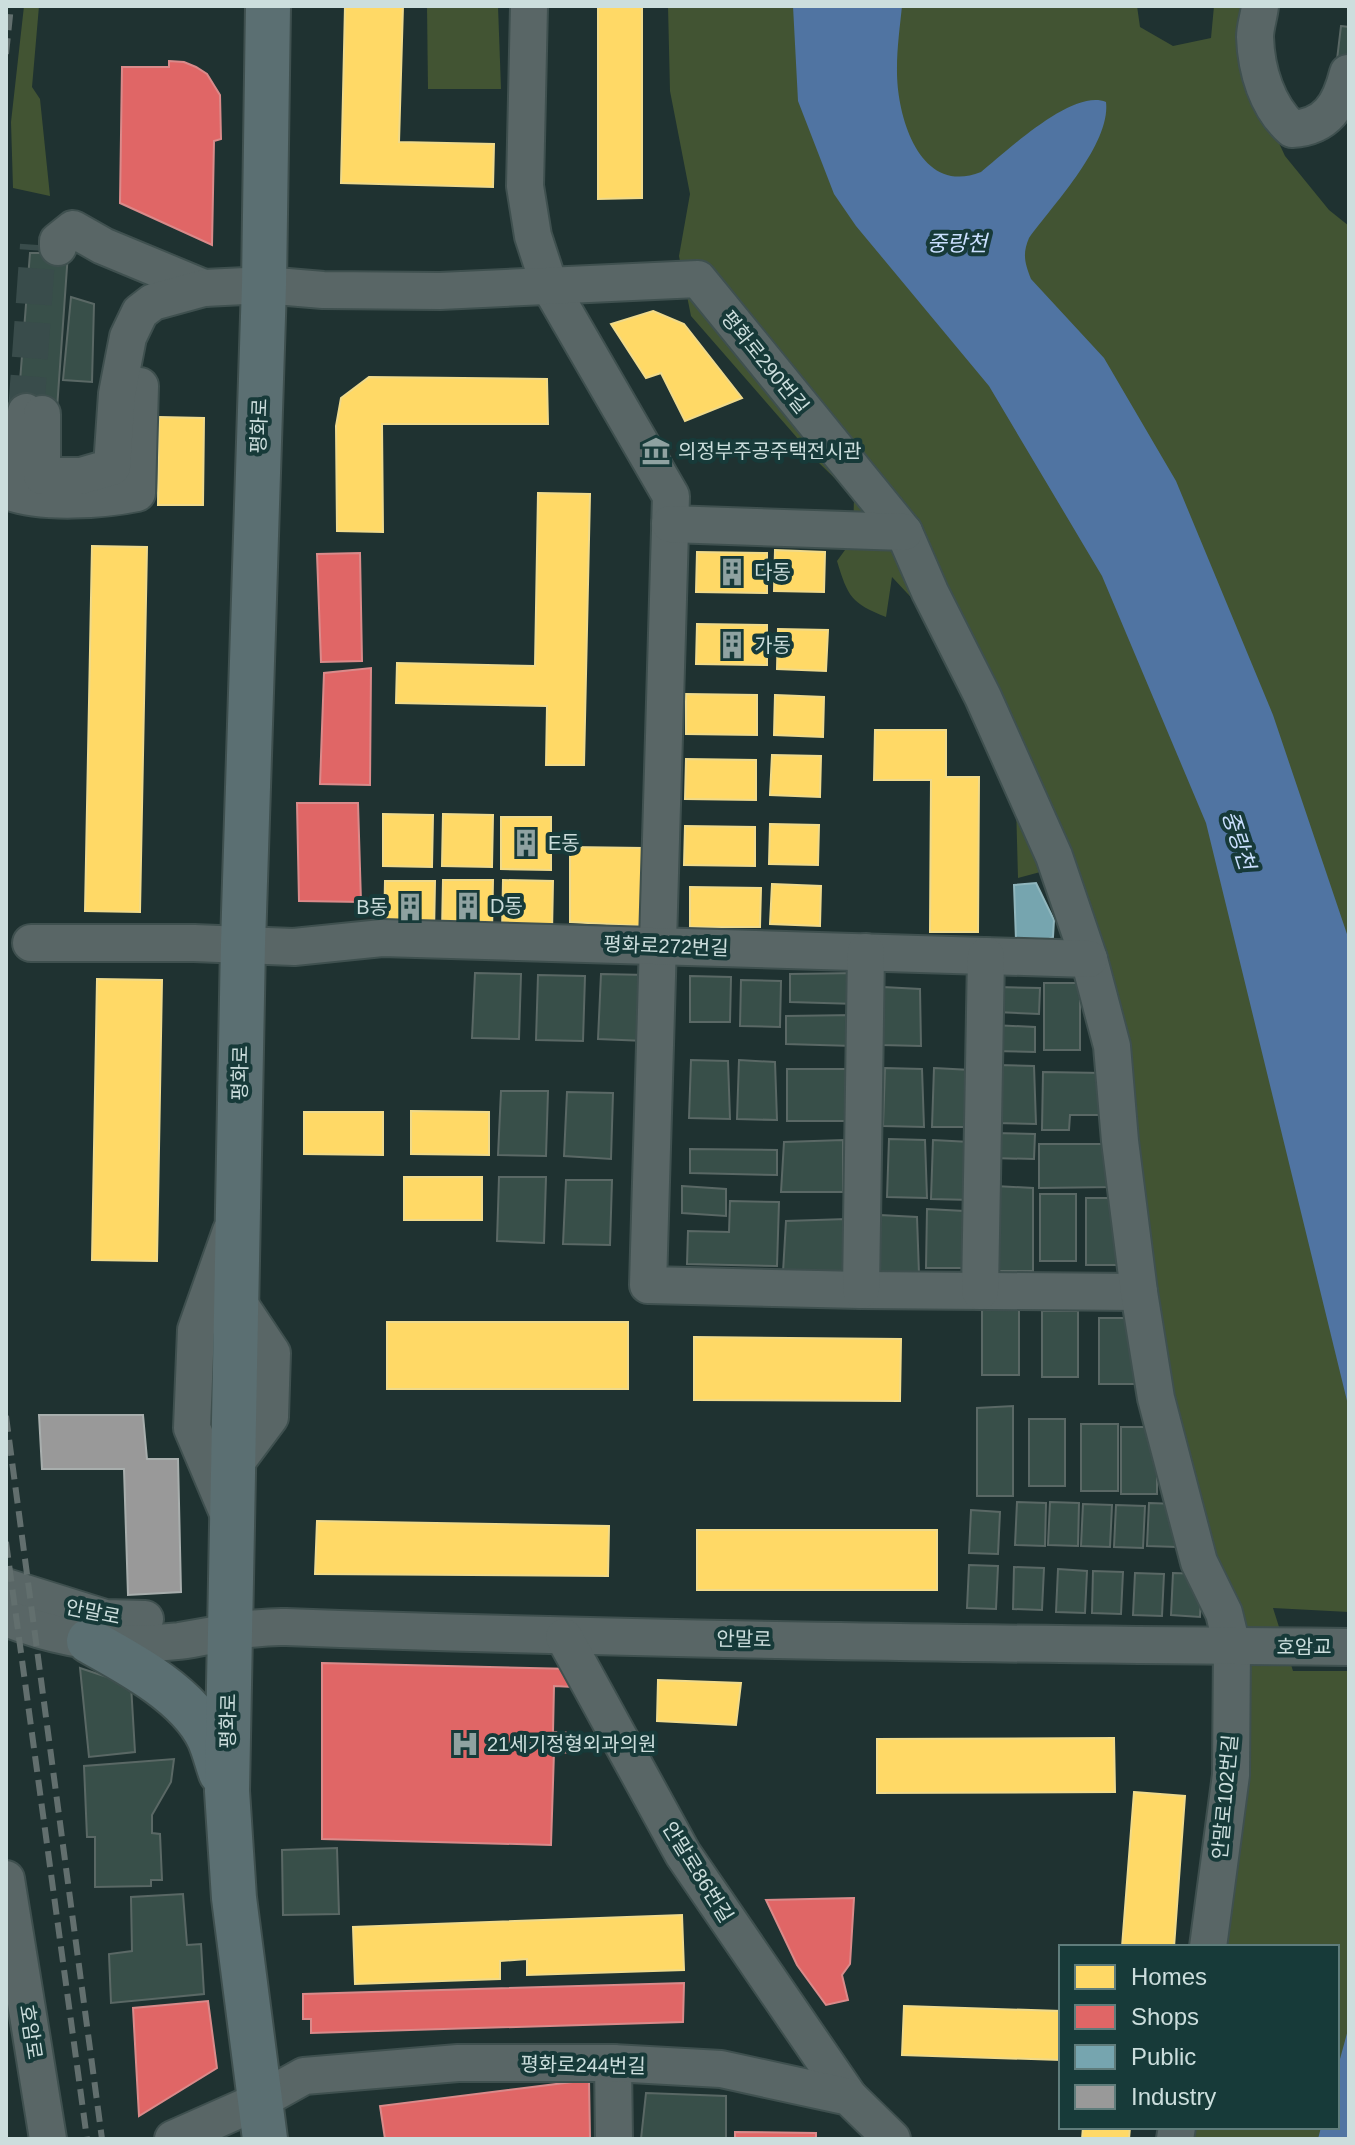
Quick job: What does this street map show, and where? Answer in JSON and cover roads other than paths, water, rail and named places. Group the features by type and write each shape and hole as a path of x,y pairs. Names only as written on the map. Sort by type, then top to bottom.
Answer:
{"main road":[{"name":"평화로","path":"263,2120 234,1898 227,1791 243,944 264,285 268,6"},
{"path":"89,1641 123,1660 178,1699 193,1714 208,1736 227,1791"}],"street":[{"path":"529,6 525,186 533,236 549,285 671,496 648,1285 1139,1292"},
{"path":"1260,6 1255,36 1263,84 1278,117 1292,129 1310,128 1327,115 1342,98 1348,73"},
{"path":"56,241 103,246 204,288"},
{"name":"평화로290번길","path":"204,288 264,285 323,290 411,291 698,279 904,532 1054,856 1089,959 1112,1046 1120,1141 1139,1292"},
{"path":"34,413 42,476 81,476 112,467 120,380 128,337 140,312 153,302 204,288"},
{"path":"670,524 904,532"},
{"name":"평화로272번길","path":"31,943 294,947 382,938 1089,959"},
{"path":"861,1290 866,952"},
{"path":"980,1291 986,956"},
{"path":"231,1521 192,1428 196,1330 237,1214"},
{"name":"안말로102번길","path":"1139,1292 1165,1441 1199,1562 1224,1613 1246,1646 1208,1945"},
{"name":"안말로","path":"6,1587 105,1618 175,1620 229,1633"},
{"name":"안말로","path":"6,1618 51,1634 89,1641 175,1641 276,1627 564,1637 1246,1646"},
{"name":"안말로86번길","path":"564,1637 683,1854 849,2097"},
{"name":"호암교","path":"1246,1646 1349,1647"},
{"name":"호암로","path":"6,1879 48,2139"},
{"name":"평화로244번길","path":"173,2139 263,2120 304,2076 458,2063 613,2063 721,2069 849,2097"},
{"path":"613,2063 614,2139"},
{"path":"849,2097 892,2139"}],"water":[{"name":"중랑천","path":"793,6 902,6 897,68 901,107 915,147 927,162 942,173 960,177 981,172 1059,112 1092,100 1106,102 1105,119 1090,155 1029,238 1026,264 1031,279 1104,358 1176,481 1273,715 1349,940 1349,1409 1206,823 1102,576 989,386 856,226 834,194 798,101"},
{"path":"1349,2026 1349,2139 1318,2139 1320,2129 1339,2129 1339,2063"}],"tunnel":[{"path":"26,412 38,245"}],"railway":[{"path":"6,54 11,6"},
{"path":"6,1416 102,2139"},
{"path":"6,1542 87,2139"}],"place":[{"name":"의정부주공주택전시관","path":"656,451"},
{"name":"다동","path":"732,572"},
{"name":"가동","path":"732,645"},
{"name":"E동","path":"526,843"},
{"name":"D동","path":"468,906"},
{"name":"B동","path":"410,907"},
{"name":"21세기정형외과의원","path":"465,1744"}]}
